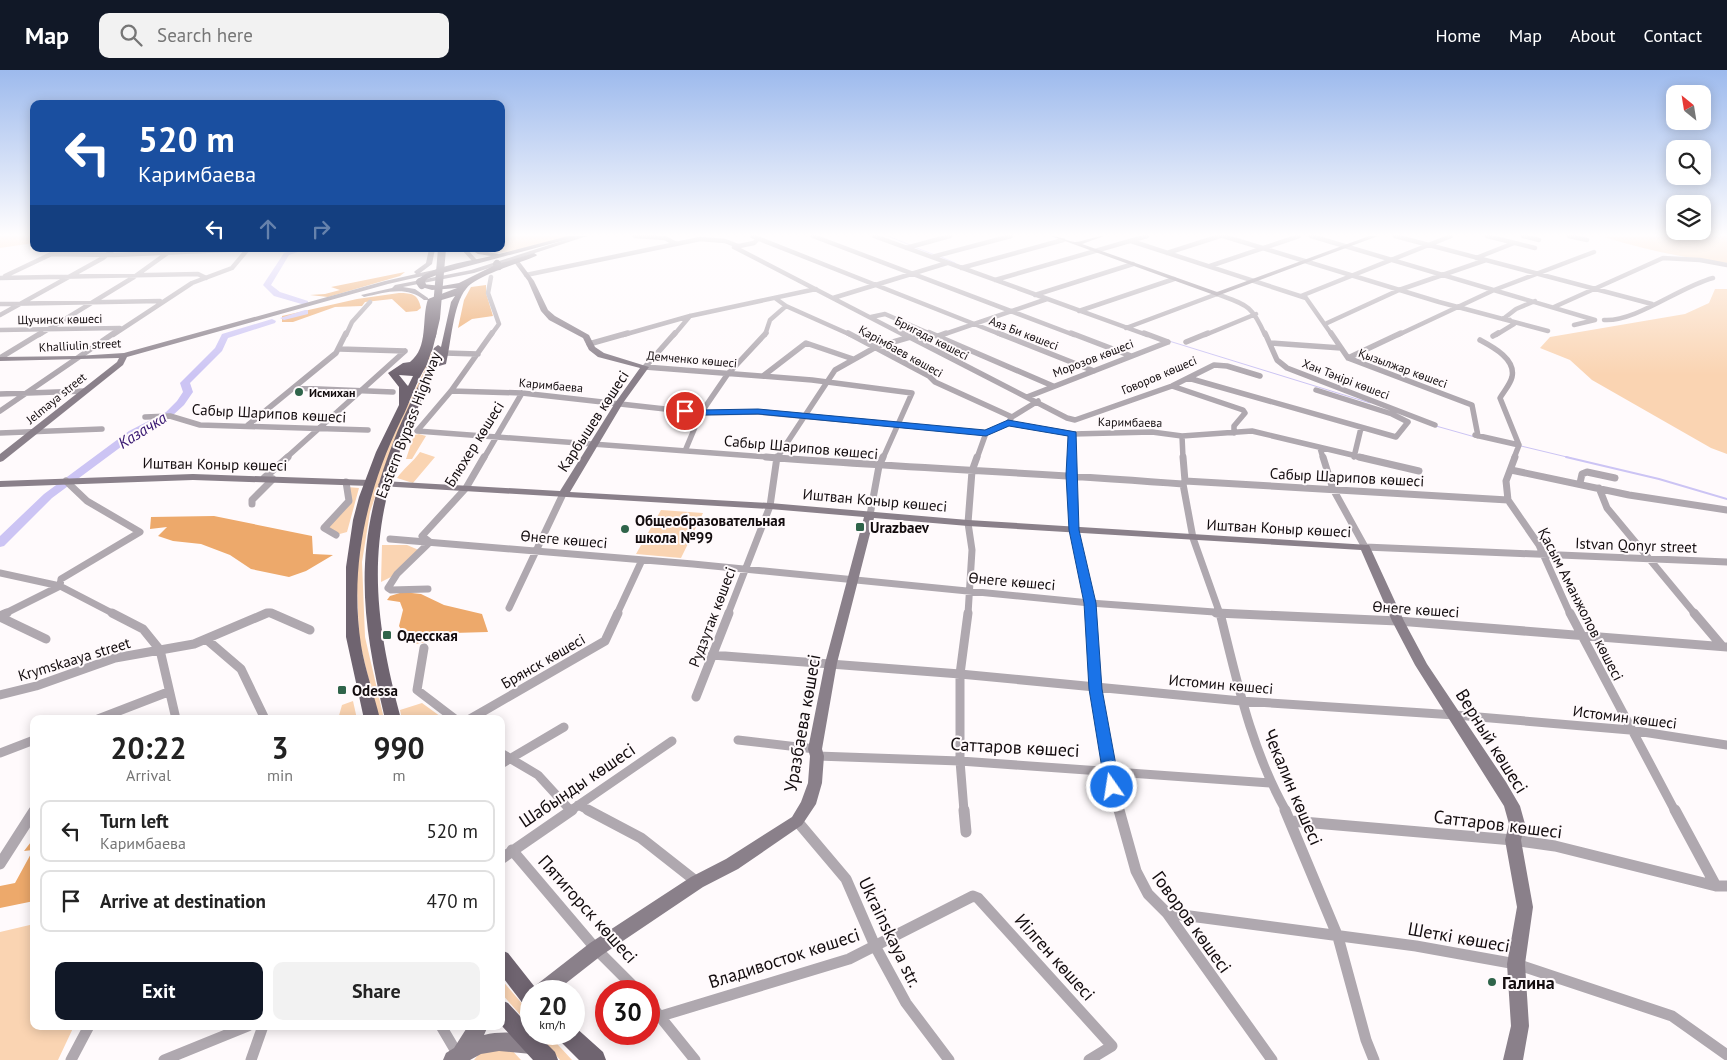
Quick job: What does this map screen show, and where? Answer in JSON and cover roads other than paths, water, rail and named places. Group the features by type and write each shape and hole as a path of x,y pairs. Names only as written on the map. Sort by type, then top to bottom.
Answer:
{"main road":[{"name":"Eastern Bypass Highway","path":"371,715 353,639 351,564 357,522 394,452 419,399 437,350 436,318 444,282"},
{"path":"398,417 405,391 393,373 410,363 417,353 426,323 426,299 423,284 443,288 466,282"},
{"path":"437,350 455,302 462,289 470,282"},
{"path":"423,365 415,373 402,373 416,362 422,351 430,322 431,301 462,289"},
{"name":"Eastern Bypass Highway","path":"392,715 379,664 369,599 371,539 376,483 380,453 423,365 437,350"},
{"path":"505,964 520,984"},
{"path":"505,1014 520,1031"},
{"path":"533,1045 548,1060"},
{"path":"579,1045 595,1060"}],"street":[{"path":"0,315 59,282"},
{"path":"0,359 125,282"},
{"path":"0,411 120,328 194,282"},
{"name":"Khalliulin street","path":"0,359 124,355 386,282"},
{"name":"Khalliulin street","path":"218,329 354,295 430,282"},
{"path":"423,284 430,282"},
{"path":"451,391 500,324 488,292 491,282"},
{"name":"Демченко көшесі","path":"530,282 546,311 562,325 586,337 589,344 601,355 645,367 728,375 828,380 912,393"},
{"name":"Бригада көшесі","path":"803,282 910,338 1038,401 1067,418"},
{"name":"Аяз Би көшесі","path":"871,282 1094,370"},
{"path":"833,298 881,282"},
{"path":"935,282 1131,356"},
{"path":"998,282 1129,327 1248,282"},
{"path":"1035,295 1076,282"},
{"path":"1079,311 1162,282"},
{"path":"1185,282 1246,305 1256,314 1186,342"},
{"name":"Қызылжар көшесі","path":"1260,282 1306,298 1348,358 1474,406 1476,435 1519,447"},
{"path":"1301,296 1336,282"},
{"path":"1373,282 1455,307 1548,331"},
{"path":"1325,324 1420,282"},
{"path":"1469,282 1595,320 1574,325"},
{"path":"1348,358 1455,307 1515,282"},
{"path":"1568,282 1652,304"},
{"path":"1554,307 1610,282"},
{"path":"1604,320 1619,320 1644,311 1652,304 1699,282"},
{"path":"589,344 690,316 816,289"},
{"path":"257,319 391,291 415,291 426,299"},
{"name":"Қарімбаев көшесі","path":"775,298 786,306 876,347 929,376 934,382 1010,420"},
{"path":"938,336 1047,299"},
{"path":"0,304 162,301"},
{"path":"1503,320 1516,309 1535,301"},
{"path":"248,425 340,349 352,322 370,302"},
{"path":"685,451 701,413 728,375 766,333 770,320 786,306"},
{"path":"871,318 885,314 1053,386"},
{"name":"Хан Тәңірі көшесі","path":"1256,314 1271,343 1277,360 1281,364 1321,386 1435,425"},
{"name":"Карбышев көшесі","path":"508,608 562,494 593,443 645,367 690,316"},
{"path":"1493,336 1514,324 1510,320"},
{"name":"Морозов көшесі","path":"1027,397 1168,342 1129,327"},
{"name":"Щучинск көшесі","path":"0,330 120,328"},
{"name":"Рудзутак көшесі","path":"696,697 770,506 777,456 835,370 876,347 929,332"},
{"path":"1480,340 1497,348 1512,368 1512,378 1500,398 1519,447 1506,481 1508,500"},
{"path":"763,376 806,343 853,359"},
{"path":"1271,343 1341,348"},
{"path":"252,504 256,493 269,478 319,427 364,390 405,351 340,349"},
{"path":"437,350 478,354"},
{"name":"Jelmaya street","path":"0,459 120,363 124,355"},
{"name":"Говоров көшесі","path":"1067,418 1081,420 1172,386 1214,365 1221,364 1260,376"},
{"path":"1188,378 1396,437 1408,422 1392,414 1316,390 1321,386"},
{"path":"1172,386 1243,410 1245,413 1234,426 1234,433"},
{"path":"294,388 393,392"},
{"path":"0,394 85,391"},
{"name":"Каримбаева","path":"451,391 522,393 701,413 758,412 986,433"},
{"name":"Сабыр Шарипов көшесі","path":"451,391 417,431 494,438 777,456 879,466 972,472 1071,475 1508,500"},
{"name":"Блюхер көшесі","path":"430,542 422,536 466,488 522,393"},
{"name":"Уразбаева көшесі","path":"556,980 596,949 696,882 732,864 797,821 808,804 815,783 816,752 831,663 855,580 879,466 912,393"},
{"path":"966,832 960,761 960,674 971,591 972,550 968,523 972,472 986,433 1010,420 1038,401"},
{"name":"Сабыр Шарипов көшесі","path":"145,417 167,415 192,424 368,430"},
{"name":"Каримбаева","path":"1010,420 1073,434 1152,432 1182,436 1252,431 1354,458 1420,471"},
{"path":"1354,458 1361,428"},
{"path":"0,432 102,429"},
{"name":"Говоров көшесі","path":"1073,434 1071,475 1074,530 1090,603 1095,689 1108,770 1136,872 1148,894 1167,913 1272,1060"},
{"name":"Чекалин көшесі","path":"1182,436 1184,482 1193,538 1220,613 1241,701 1270,783 1291,821 1338,937 1366,1040 1374,1060"},
{"path":"1320,448 1333,489 1365,548"},
{"path":"1511,470 1599,488 1727,510"},
{"path":"1580,483 1582,474 1587,472 1615,478"},
{"name":"Иштван Коныр көшесі","path":"0,484 193,477 376,483 770,506 968,523 1365,548"},
{"path":"60,586 61,579 68,573 140,532 87,501 66,481"},
{"path":"336,535 324,528 348,501 346,482"},
{"path":"1599,488 1607,508 1725,646"},
{"name":"Қасым Аманжолов көшесі","path":"1508,500 1543,555 1580,636 1630,730 1721,886"},
{"name":"Өнеге көшесі","path":"390,539 745,569 1090,603 1220,613 1398,621 1725,646"},
{"path":"428,589 391,590 388,588 397,574 430,542"},
{"name":"Istvan Qonyr street","path":"1365,548 1727,562"},
{"name":"Верный көшесі","path":"1365,548 1421,666 1455,715 1512,806 1517,824 1513,840 1525,907 1516,964 1520,1026 1513,1060"},
{"name":"Брянск көшесі","path":"477,715 605,641 642,560"},
{"path":"0,573 60,586 143,629 160,650 168,692 175,715"},
{"path":"0,617 60,586"},
{"name":"Krymskaaya street","path":"0,695 36,686 115,658 194,644 269,612 310,630"},
{"path":"0,617 46,638"},
{"path":"206,639 241,669 263,715"},
{"path":"424,648 417,690 450,715"},
{"name":"Истомин көшесі","path":"712,655 960,674 1095,689 1241,701 1455,715 1630,730 1727,745"},
{"path":"108,715 168,692"},
{"path":"506,762 564,726"},
{"name":"Саттаров көшесі","path":"738,740 816,752 1108,770 1270,783"},
{"name":"Шабынды көшесі","path":"505,856 672,741"},
{"path":"0,753 30,742"},
{"path":"506,762 538,775 574,807 642,838 696,882"},
{"path":"0,864 30,817"},
{"name":"Ukrainskaya str.","path":"797,821 846,879 875,946 906,1003 949,1060"},
{"name":"Саттаров көшесі","path":"1291,821 1513,840 1555,846 1721,886"},
{"name":"Пятигорск көшесі","path":"512,850 596,949 627,980"},
{"name":"Владивосток көшесі","path":"661,1016 849,959 968,897"},
{"name":"Иілген көшесі","path":"968,897 978,898 1112,1046 1089,1060"},
{"name":"Шеткі көшесі","path":"1167,913 1416,946 1516,964 1672,1016 1727,1055"},
{"path":"661,1016 695,1060"},
{"path":"71,1060 87,1030"},
{"path":"164,1060 238,1030"},
{"path":"251,1060 262,1030"},
{"path":"443,1030 457,1059"},
{"path":"457,1059 476,1030"},
{"path":"457,1059 485,1042 504,1040 520,1043"}],"waterway":[{"name":"Казачка","path":"269,282 267,285 277,294 305,303"},
{"name":"Казачка","path":"284,318 305,312"},
{"name":"Казачка","path":"0,543 48,496 133,433 169,414 181,403 188,392 185,383 219,349 225,336 272,321"},
{"path":"1169,341 1370,403"},
{"path":"1436,426 1475,437"},
{"path":"1521,446 1571,458"},
{"path":"1566,457 1659,479 1727,499"}],"place":[{"name":"Исмихан","path":"299,392"},
{"name":"Urazbaev","path":"860,527"},
{"name":"Общеобразовательная школа №99","path":"625,529"},
{"name":"Одесская","path":"387,635"},
{"name":"Odessa","path":"342,690"},
{"name":"Галина","path":"1492,982"}]}
